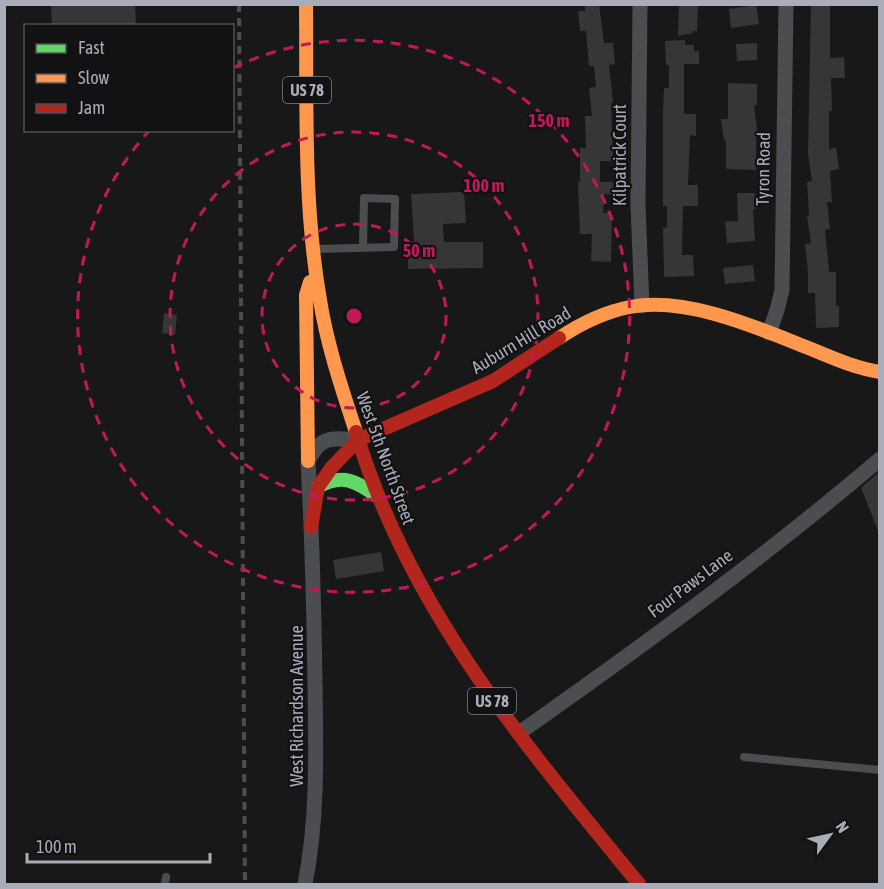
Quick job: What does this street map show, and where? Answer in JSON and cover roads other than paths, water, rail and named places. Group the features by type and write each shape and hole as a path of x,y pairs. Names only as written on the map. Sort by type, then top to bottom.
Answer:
{"main road":[{"name":"West 5th North Street","path":"306,4 307,109 314,249 320,299 334,359 377,496 402,552 435,612 490,698 639,885"},
{"path":"308,461 306,295 309,284 317,271"},
{"name":"Auburn Hill Road","path":"358,440 493,381 582,323 642,306 665,305 711,313 754,326 861,369 879,372"},
{"name":"West Richardson Avenue","path":"312,527 318,487 332,467 358,440"},
{"path":"318,487 326,481 344,478 357,482 377,496"}],"street":[{"name":"Kilpatrick Court","path":"640,4 638,205 642,306"},
{"name":"Tyron Road","path":"769,333 782,290 786,4"},
{"path":"308,461 316,447 325,440 358,440"},
{"name":"Four Paws Lane","path":"519,733 687,611 833,499 879,459"},
{"name":"West Richardson Avenue","path":"305,885 316,798 315,631 308,461"}],"lane":[{"path":"314,249 394,247 395,199 364,198 363,247"},
{"path":"744,757 879,770"}],"railway":[{"path":"239,4 245,884"}]}
